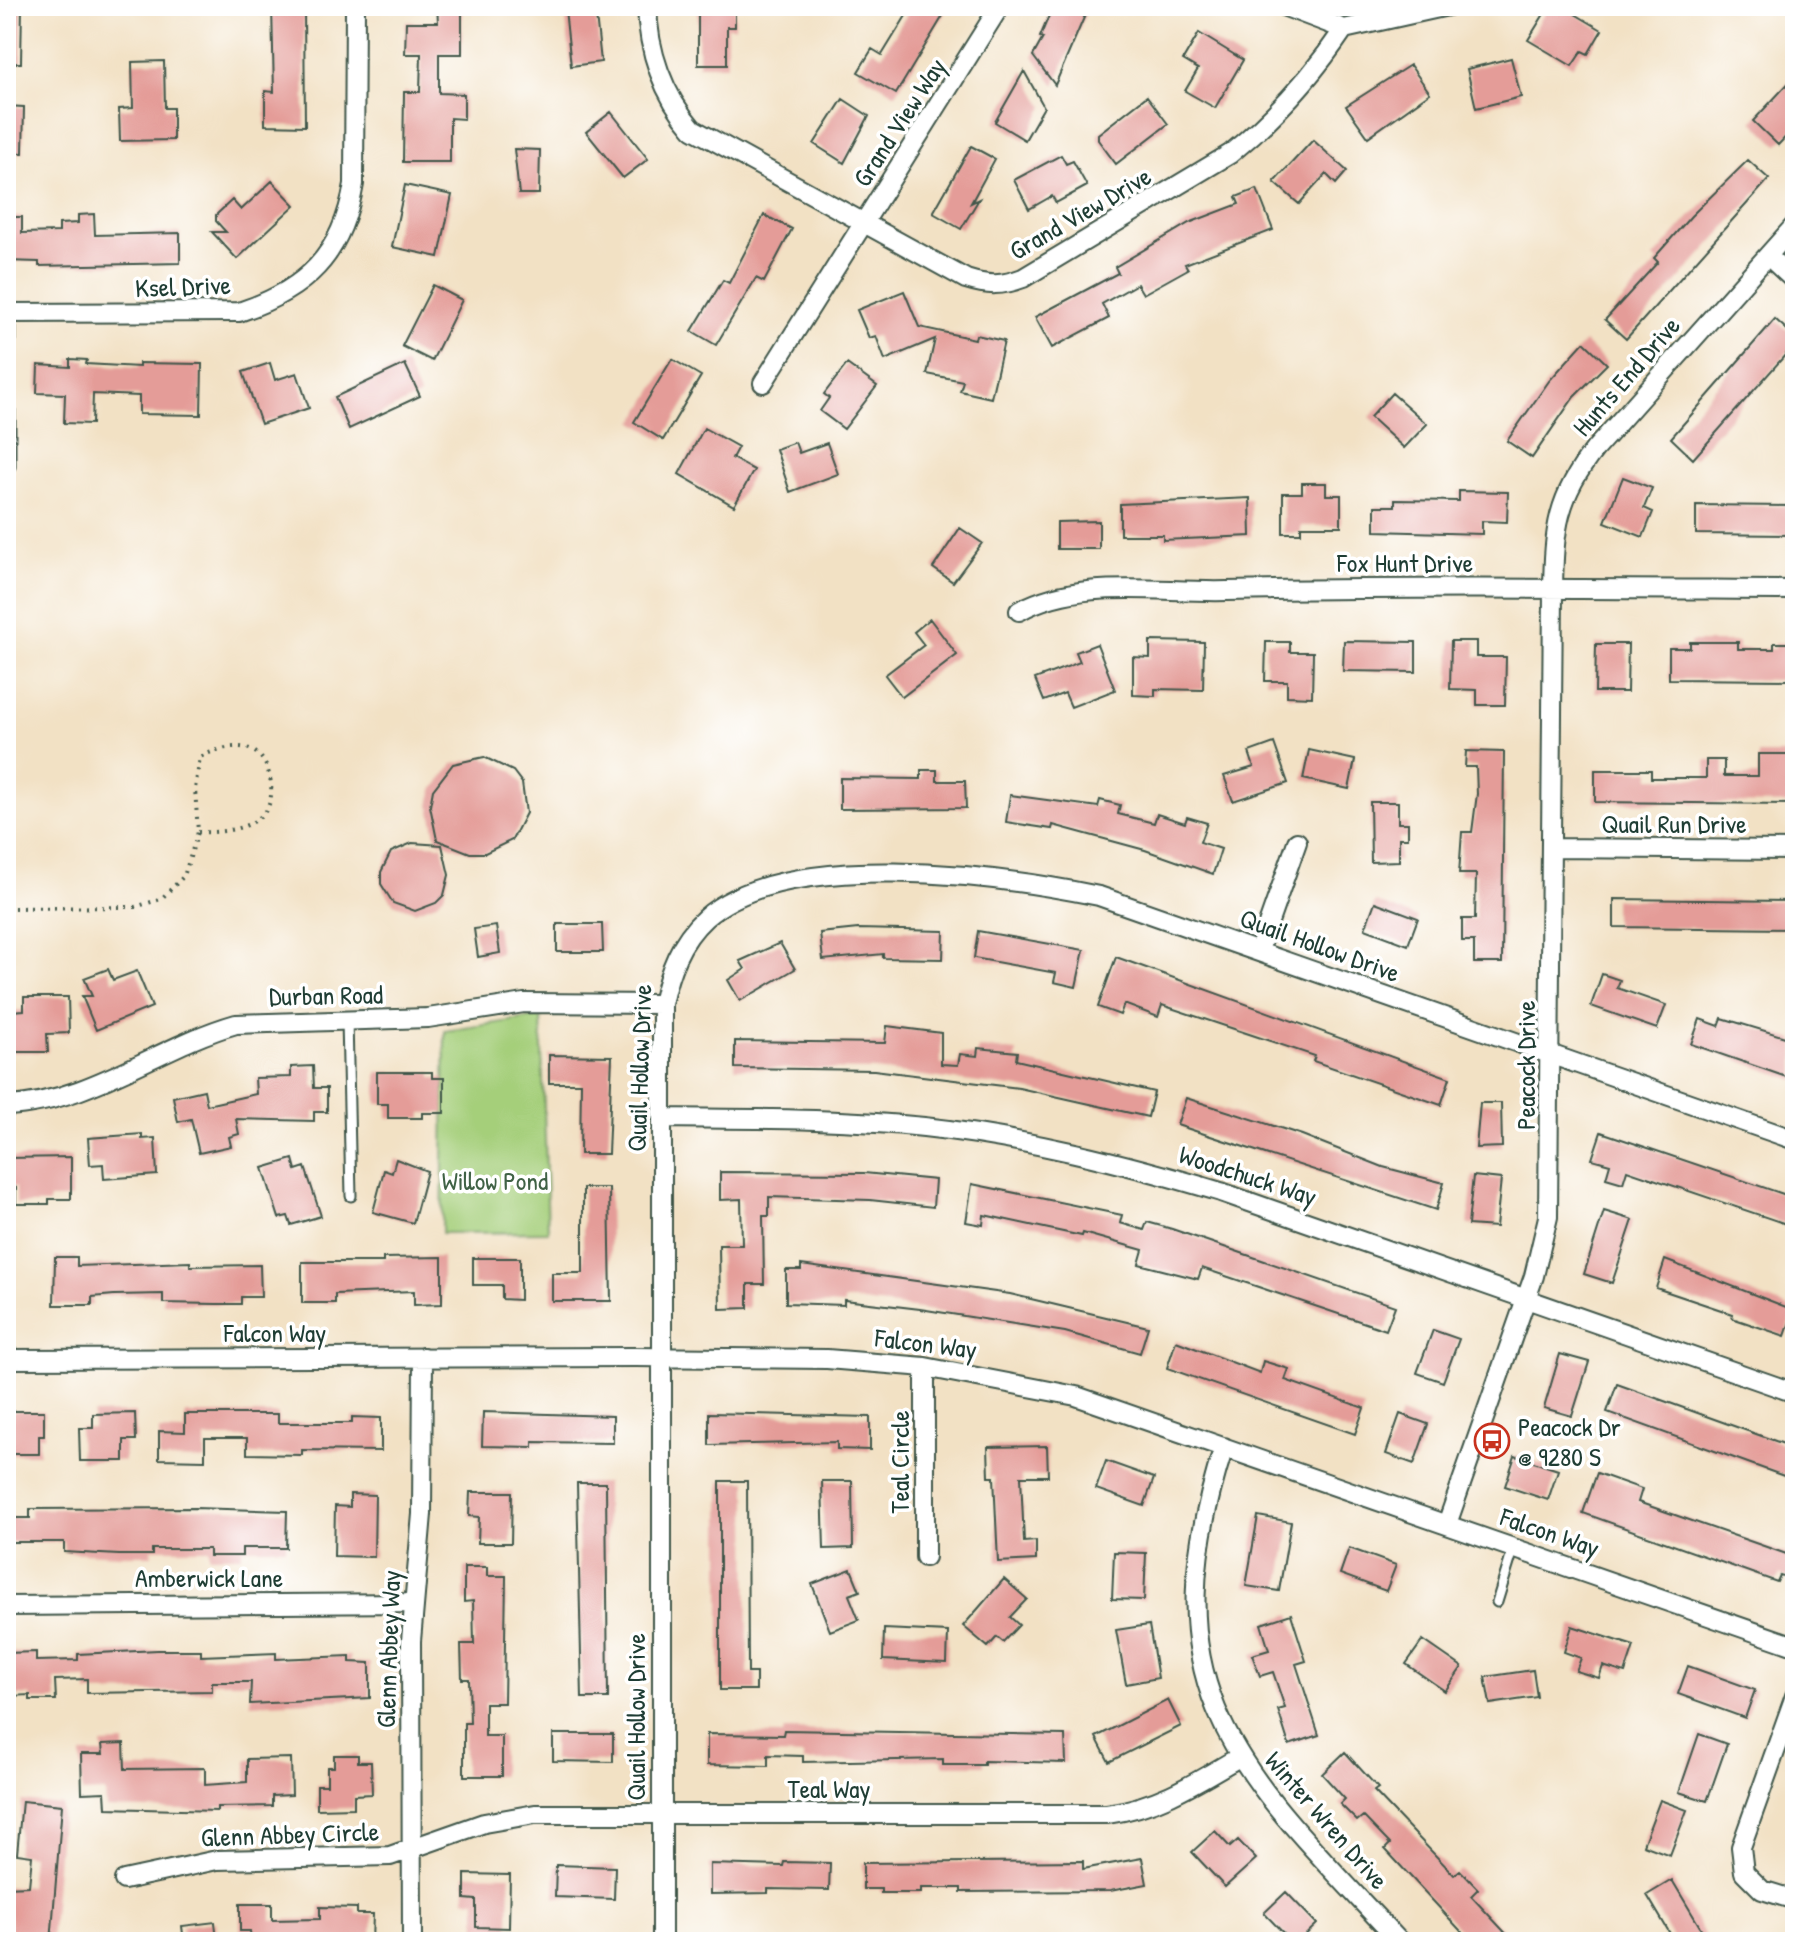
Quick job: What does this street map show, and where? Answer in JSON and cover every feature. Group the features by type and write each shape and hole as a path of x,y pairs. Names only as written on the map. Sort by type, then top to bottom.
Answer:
{"street":[{"name":"Ksel Drive","path":"8,313 239,312 268,302 294,288 320,266 350,211 354,184 355,6"},
{"name":"Grand View Drive","path":"647,6 660,78 673,106 693,129 966,279 985,285 1005,285 1023,278 1230,154 1255,134 1324,59 1344,29"},
{"name":"Grand View Way","path":"763,383 1000,6"},
{"path":"1283,6 1344,29 1448,6"},
{"name":"Hunts End Drive","path":"1553,589 1555,533 1565,494 1574,476 1795,225"},
{"path":"1768,256 1795,281"},
{"name":"Peacock Drive","path":"1447,1524 1543,1247 1548,1217 1553,589"},
{"name":"Fox Hunt Drive","path":"1019,611 1041,599 1073,591 1795,590"},
{"path":"1259,950 1297,842"},
{"name":"Quail Run Drive","path":"1552,848 1795,850"},
{"name":"Quail Hollow Drive","path":"662,1942 662,1004 669,972 684,943 706,917 735,898 770,887 865,872 982,876 1084,893 1259,950 1795,1140"},
{"name":"Durban Road","path":"6,1106 47,1101 74,1092 210,1031 236,1024 428,1018 524,1003 662,1004"},
{"name":"Woodchuck Way","path":"662,1118 798,1119 926,1127 1072,1152 1221,1192 1795,1393"},
{"name":"Glenn Abbey Way","path":"412,1942 412,1603 422,1514 423,1357"},
{"name":"Falcon Way","path":"6,1359 827,1359 925,1367 1076,1396 1795,1646"},
{"name":"Teal Circle","path":"925,1367 925,1557"},
{"name":"Winter Wren Drive","path":"1224,1447 1205,1509 1194,1591 1203,1669 1213,1703 1239,1757 1282,1816 1389,1938"},
{"name":"Amberwick Lane","path":"6,1606 412,1603"},
{"path":"1795,1696 1741,1847 1744,1872 1762,1890 1795,1900"},
{"name":"Teal Way","path":"412,1850 507,1817 1107,1814 1130,1811 1174,1795 1239,1757"},
{"name":"Glenn Abbey Circle","path":"124,1880 217,1860 390,1856 412,1850"}],"lane":[{"path":"8,313 10,467"},
{"path":"347,1020 351,1196"},
{"path":"1497,1602 1514,1547"}],"path":[{"path":"6,908 135,907 161,899 184,876 198,832 195,789 200,757 220,747 253,749 264,757 272,785 266,810 252,822 228,830 198,832"}],"green space":[{"name":"Willow Pond","path":"541,1016 548,1232 442,1233 445,1031"}],"building":[{"path":"6,6 22,6 21,63 6,63"},
{"path":"272,6 304,6 305,126 265,125 265,91 274,92"},
{"path":"437,6 462,6 462,54 439,54 439,93 464,94 464,119 450,118 450,162 403,162 404,92 420,92 421,54 405,54 406,22 438,22"},
{"path":"595,6 601,62 571,66 565,9"},
{"path":"698,6 735,6 735,27 727,27 727,65 698,65"},
{"path":"912,6 949,6 896,94 858,72 872,49 882,55"},
{"path":"1053,6 1089,6 1055,85 1033,56 1043,38 1040,37"},
{"path":"1549,6 1573,6 1570,11 1602,30 1588,54 1582,51 1572,66 1528,40"},
{"path":"1199,33 1243,60 1215,108 1185,91 1198,69 1183,60"},
{"path":"1511,58 1521,97 1476,108 1467,69"},
{"path":"164,61 165,108 173,108 173,140 120,141 119,109 133,108 132,62"},
{"path":"1410,65 1430,93 1368,137 1346,106"},
{"path":"1024,71 1044,107 1025,140 995,122"},
{"path":"1795,76 1795,127 1778,145 1753,121"},
{"path":"1147,96 1168,124 1116,164 1098,140 1098,134"},
{"path":"843,99 869,116 844,163 814,144"},
{"path":"6,106 24,107 23,153 6,153"},
{"path":"611,112 648,159 623,178 586,132"},
{"path":"1313,140 1347,171 1336,184 1326,174 1299,204 1274,182"},
{"path":"971,146 995,159 971,203 979,199 961,229 933,213"},
{"path":"514,149 540,150 539,194 519,194"},
{"path":"1061,155 1066,164 1073,161 1087,186 1056,203 1052,196 1029,209 1014,180"},
{"path":"1748,160 1769,179 1626,339 1605,320 1658,262 1654,258 1691,216"},
{"path":"272,181 295,205 237,259 212,232 226,232 216,221 216,215 232,200 241,210"},
{"path":"405,185 452,195 439,257 392,247"},
{"path":"1257,189 1273,230 1185,264 1188,269 1143,294 1137,284 1102,304 1109,318 1052,348 1035,317 1118,273 1115,267 1189,223 1239,204 1236,197"},
{"path":"94,214 95,235 180,233 180,263 39,266 39,262 6,261 6,217 22,217 22,233 59,232 59,224 78,223 78,215"},
{"path":"764,215 792,229 764,282 756,278 716,345 692,331 723,280 729,283"},
{"path":"433,285 462,300 432,361 402,346"},
{"path":"904,291 919,327 975,339 976,335 1004,341 991,398 960,391 963,381 927,374 935,339 885,360 876,336 869,338 857,310"},
{"path":"1775,319 1795,337 1795,344 1693,459 1671,438"},
{"path":"1584,342 1607,364 1574,397 1532,458 1507,441 1549,381"},
{"path":"70,359 87,360 86,364 139,367 139,363 202,364 201,415 139,414 139,396 93,394 92,424 64,423 65,394 37,393 38,365 70,367"},
{"path":"672,359 701,376 663,440 634,422"},
{"path":"270,363 275,380 297,373 309,408 261,424 243,372"},
{"path":"405,364 420,396 349,429 335,397"},
{"path":"847,364 877,386 844,429 820,411 829,398 824,394"},
{"path":"1392,393 1427,424 1404,448 1370,417"},
{"path":"704,428 738,447 732,458 754,470 734,506 679,474"},
{"path":"795,442 799,453 827,443 838,474 790,492 776,449"},
{"path":"1623,477 1652,488 1644,508 1653,512 1643,537 1605,522"},
{"path":"1302,483 1326,483 1326,495 1341,495 1341,526 1301,526 1301,533 1283,533 1283,493 1302,493"},
{"path":"1459,491 1508,492 1507,522 1482,521 1482,534 1375,531 1375,506 1395,506 1395,500 1459,501"},
{"path":"1250,498 1251,536 1163,540 1163,535 1120,535 1120,504"},
{"path":"1696,505 1795,506 1795,535 1696,534"},
{"path":"1099,521 1099,549 1057,549 1057,522"},
{"path":"960,528 982,543 953,582 933,568"},
{"path":"930,619 957,655 902,697 885,675 924,645 914,632"},
{"path":"1150,641 1204,642 1203,690 1155,689 1155,696 1133,695 1133,657 1150,658"},
{"path":"1344,641 1416,642 1416,672 1343,671"},
{"path":"1451,641 1476,641 1476,657 1506,657 1505,705 1477,705 1477,690 1450,689"},
{"path":"1266,642 1290,642 1290,652 1313,652 1312,697 1287,696 1287,681 1265,681"},
{"path":"1690,642 1738,642 1738,649 1774,649 1774,643 1795,643 1795,680 1669,679 1669,648 1690,648"},
{"path":"1097,644 1115,690 1071,707 1065,693 1044,701 1035,679 1080,662 1076,652"},
{"path":"1596,644 1628,644 1627,692 1595,692"},
{"path":"1274,743 1288,783 1233,801 1224,776 1254,767 1249,752"},
{"path":"1309,750 1355,760 1349,789 1303,779"},
{"path":"1466,751 1504,752 1502,963 1474,963 1474,941 1462,941 1462,919 1475,919 1476,874 1459,874 1462,832 1472,832 1477,794 1476,767 1465,767"},
{"path":"1758,754 1788,754 1788,777 1795,777 1795,804 1595,802 1595,770 1651,770 1651,778 1706,778 1706,760 1724,760 1724,776 1758,776"},
{"path":"484,757 513,771 522,783 526,813 512,840 485,853 470,853 437,840 430,806 433,790 453,764"},
{"path":"921,770 937,770 937,781 965,781 966,808 840,809 840,778 921,779"},
{"path":"1010,795 1098,807 1100,800 1120,805 1118,814 1154,823 1157,814 1185,823 1187,817 1207,823 1200,842 1221,849 1213,874 1145,850 1053,825 1052,829 1006,822"},
{"path":"1370,802 1398,802 1398,823 1408,823 1408,838 1399,838 1399,861 1371,862"},
{"path":"412,843 442,845 449,875 444,895 436,903 415,911 393,903 381,884 381,872 391,852"},
{"path":"1614,899 1795,901 1795,929 1614,927"},
{"path":"1375,902 1418,918 1408,945 1365,929"},
{"path":"557,924 602,924 603,952 557,952"},
{"path":"496,926 500,953 478,957 474,929"},
{"path":"858,929 944,931 943,959 883,958 883,954 823,960 820,933"},
{"path":"978,931 1084,950 1076,987 1054,982 1056,973 974,958"},
{"path":"780,943 795,969 740,1001 728,980 745,969 740,961"},
{"path":"1116,957 1450,1078 1441,1105 1313,1061 1315,1056 1162,1005 1158,1017 1124,1004 1120,1015 1098,1007"},
{"path":"108,969 113,980 137,971 152,1007 96,1030 82,996 92,996 84,978"},
{"path":"1602,974 1620,980 1617,988 1666,1005 1657,1029 1591,1006"},
{"path":"24,997 68,997 69,1033 47,1034 48,1052 6,1052 6,1024 12,1024 12,1011 24,1010"},
{"path":"1722,1018 1795,1040 1795,1080 1691,1044 1700,1019 1719,1026"},
{"path":"887,1026 941,1033 941,1064 958,1065 960,1054 977,1056 978,1048 1017,1052 1016,1060 1154,1092 1148,1117 1019,1088 874,1070 735,1068 735,1041 885,1043"},
{"path":"549,1055 612,1056 608,1154 580,1154 581,1083 549,1083"},
{"path":"313,1066 314,1088 327,1088 327,1112 314,1112 314,1121 236,1119 239,1134 229,1137 231,1146 199,1153 191,1119 178,1122 173,1097 204,1090 207,1105 256,1094 255,1078 291,1077 291,1067"},
{"path":"377,1072 432,1072 432,1078 444,1078 444,1113 422,1113 422,1118 388,1118 388,1104 377,1104"},
{"path":"1186,1098 1302,1135 1383,1167 1444,1183 1436,1210 1177,1125"},
{"path":"1480,1103 1501,1103 1502,1147 1476,1148"},
{"path":"1601,1132 1795,1198 1795,1227 1627,1170 1623,1183 1606,1178 1610,1164 1592,1159"},
{"path":"142,1134 142,1139 155,1138 157,1175 104,1179 103,1164 90,1165 88,1138"},
{"path":"71,1157 71,1199 49,1199 49,1204 16,1204 16,1187 6,1187 6,1158"},
{"path":"293,1159 296,1170 305,1167 321,1216 291,1225 288,1216 279,1218 263,1168"},
{"path":"396,1159 427,1171 413,1223 373,1212 384,1170 392,1173"},
{"path":"720,1172 864,1173 935,1180 933,1207 870,1200 769,1197 769,1216 763,1216 764,1284 748,1284 748,1308 720,1309 719,1245 742,1245 741,1199 720,1200"},
{"path":"1473,1176 1501,1179 1496,1227 1468,1225"},
{"path":"972,1184 1122,1215 1120,1223 1144,1230 1147,1222 1172,1229 1395,1306 1386,1330 1202,1268 1198,1279 1139,1264 1143,1250 1083,1233 1082,1236 984,1215 983,1225 966,1222"},
{"path":"583,1188 609,1188 611,1301 552,1301 552,1273 583,1273"},
{"path":"1604,1211 1633,1220 1612,1283 1584,1274"},
{"path":"55,1257 77,1257 77,1266 190,1262 190,1266 260,1265 261,1297 241,1297 241,1304 216,1304 163,1303 163,1294 114,1295 92,1297 92,1305 54,1305"},
{"path":"442,1257 442,1304 414,1305 414,1291 335,1294 335,1303 302,1303 302,1262 383,1262 383,1258"},
{"path":"473,1258 520,1258 520,1300 502,1299 502,1285 473,1285"},
{"path":"1665,1260 1794,1310 1785,1336 1732,1318 1733,1314 1656,1288"},
{"path":"801,1265 1010,1294 1148,1327 1140,1353 1065,1332 920,1309 844,1300 844,1305 786,1303 786,1270 801,1270"},
{"path":"1433,1330 1459,1339 1443,1382 1417,1373"},
{"path":"1176,1341 1260,1373 1263,1361 1289,1369 1285,1380 1364,1408 1355,1434 1167,1368"},
{"path":"1560,1354 1589,1362 1572,1416 1544,1408"},
{"path":"1617,1384 1795,1448 1795,1480 1607,1412"},
{"path":"13,1411 44,1411 44,1436 39,1436 39,1454 6,1454 6,1418 13,1418"},
{"path":"483,1412 613,1416 613,1443 533,1442 533,1447 482,1446"},
{"path":"135,1413 136,1440 124,1440 124,1461 80,1461 79,1428 93,1428 93,1414"},
{"path":"709,1413 870,1417 870,1450 837,1449 837,1442 709,1445"},
{"path":"185,1414 278,1414 278,1423 352,1423 352,1417 381,1418 381,1451 302,1450 302,1455 247,1454 247,1438 205,1438 205,1460 159,1459 159,1431 185,1432"},
{"path":"1400,1414 1428,1424 1414,1464 1386,1454"},
{"path":"1047,1446 1048,1476 1021,1476 1024,1542 1036,1541 1036,1560 998,1562 994,1477 989,1477 988,1447"},
{"path":"1515,1456 1558,1470 1548,1500 1505,1486"},
{"path":"1106,1461 1154,1478 1144,1506 1096,1489"},
{"path":"1597,1473 1642,1489 1638,1502 1795,1557 1795,1580 1780,1575 1777,1582 1583,1513"},
{"path":"720,1481 747,1481 748,1673 756,1673 756,1690 720,1690"},
{"path":"822,1481 852,1481 853,1548 824,1549"},
{"path":"577,1483 606,1483 608,1698 582,1698"},
{"path":"470,1492 512,1492 511,1543 478,1543 479,1517 469,1516"},
{"path":"350,1494 375,1495 374,1557 334,1556 335,1506 350,1507"},
{"path":"30,1509 287,1511 286,1548 242,1548 242,1556 209,1556 209,1549 152,1549 152,1555 119,1555 64,1552 64,1542 6,1542 6,1518 30,1518"},
{"path":"1258,1516 1291,1522 1279,1591 1246,1586"},
{"path":"1349,1548 1396,1565 1386,1591 1340,1574"},
{"path":"1114,1552 1146,1553 1144,1600 1112,1599"},
{"path":"464,1567 487,1567 487,1576 506,1576 504,1703 485,1703 485,1736 502,1736 502,1776 464,1776 464,1723 470,1723 469,1679 462,1679 461,1644 474,1644 473,1601 464,1602"},
{"path":"851,1569 860,1591 849,1595 859,1620 830,1631 812,1584"},
{"path":"1004,1579 1027,1599 1010,1617 1019,1625 1003,1642 997,1637 988,1647 963,1626"},
{"path":"1291,1614 1306,1661 1296,1664 1319,1735 1289,1745 1278,1710 1285,1708 1273,1672 1260,1676 1252,1655 1269,1650 1261,1624"},
{"path":"1149,1625 1158,1678 1126,1684 1116,1630"},
{"path":"1572,1626 1634,1646 1625,1673 1603,1666 1599,1678 1576,1671 1581,1658 1564,1652"},
{"path":"884,1629 948,1632 947,1663 883,1660"},
{"path":"1423,1640 1462,1667 1445,1691 1406,1664"},
{"path":"201,1650 201,1656 276,1653 276,1659 350,1656 350,1662 370,1663 370,1698 250,1704 251,1682 212,1682 212,1691 87,1693 87,1679 55,1680 56,1700 30,1700 30,1695 11,1696 11,1684 6,1684 6,1653 36,1652 36,1661 78,1660 78,1654"},
{"path":"1688,1666 1755,1690 1745,1718 1678,1694"},
{"path":"1533,1670 1537,1697 1490,1704 1485,1677"},
{"path":"1168,1700 1181,1726 1109,1762 1096,1737"},
{"path":"784,1730 1065,1735 1066,1763 984,1761 984,1765 943,1765 943,1759 803,1762 803,1756 768,1755 768,1766 707,1765 707,1734 783,1735"},
{"path":"553,1734 613,1734 613,1762 553,1761"},
{"path":"1699,1734 1727,1744 1707,1801 1679,1792"},
{"path":"124,1743 125,1769 205,1768 205,1785 247,1782 247,1759 291,1758 292,1795 272,1796 272,1806 217,1807 217,1811 106,1808 105,1792 82,1793 81,1754 103,1754 102,1744"},
{"path":"1345,1752 1378,1788 1374,1791 1454,1875 1460,1870 1478,1889 1471,1896 1514,1942 1471,1942 1385,1849 1390,1844 1363,1816 1357,1821 1340,1804 1345,1799 1322,1774"},
{"path":"334,1755 358,1755 358,1762 371,1762 372,1794 354,1795 354,1808 317,1809 317,1785 327,1785 327,1767 334,1767"},
{"path":"1660,1800 1687,1810 1670,1855 1643,1845"},
{"path":"22,1801 62,1805 51,1942 12,1942 6,1887 29,1886 32,1856 17,1854"},
{"path":"1215,1831 1230,1847 1238,1840 1256,1859 1225,1887 1192,1852"},
{"path":"1142,1858 1147,1884 1110,1891 961,1892 961,1888 921,1888 921,1893 881,1893 881,1889 863,1889 863,1863 1083,1861 1083,1869"},
{"path":"784,1862 830,1863 829,1890 768,1889 768,1893 710,1894 710,1864 783,1866"},
{"path":"556,1865 615,1867 614,1899 555,1897"},
{"path":"465,1874 510,1875 509,1928 476,1927 476,1900 465,1899"},
{"path":"1672,1880 1709,1942 1675,1942 1647,1895"},
{"path":"1286,1892 1317,1924 1298,1942 1292,1942 1264,1913"},
{"path":"240,1904 272,1904 272,1920 320,1919 320,1907 357,1908 357,1914 373,1914 372,1942 251,1942 250,1931 240,1931"},
{"path":"215,1922 217,1942 184,1942 182,1926"}],"place":[{"name":"Peacock Dr @ 9280 S","path":"1492,1441"}]}
